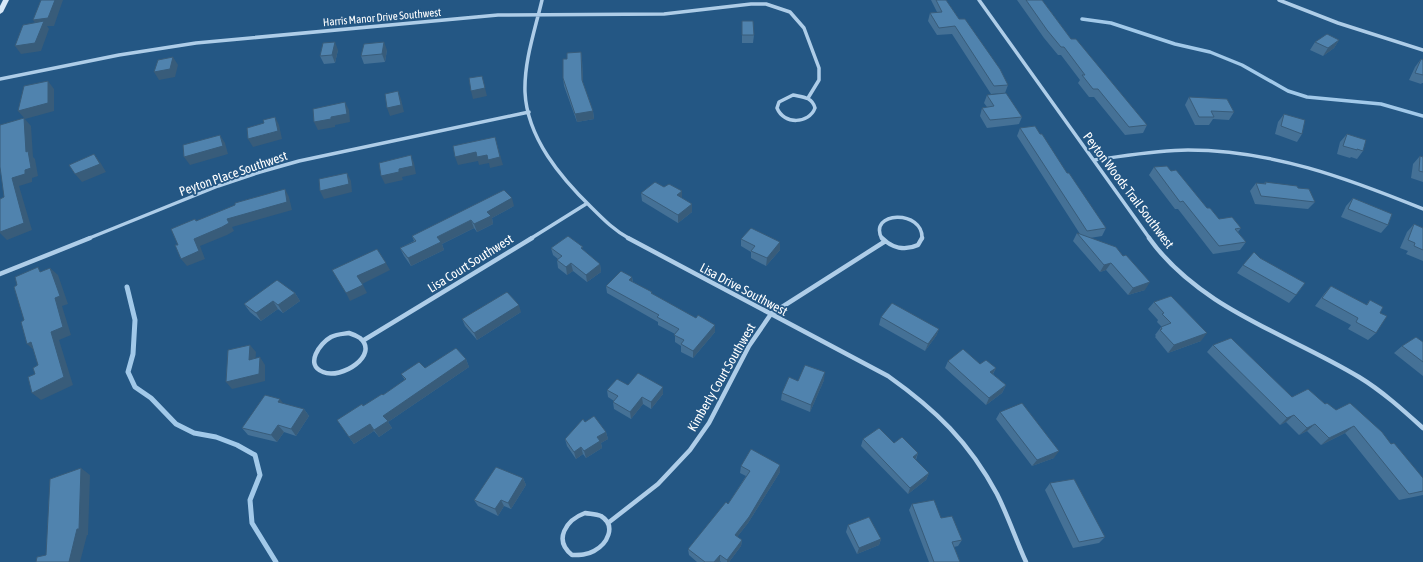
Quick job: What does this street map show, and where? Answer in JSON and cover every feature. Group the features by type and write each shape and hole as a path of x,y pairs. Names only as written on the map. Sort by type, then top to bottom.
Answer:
{"street":[{"path":"0,12 6,0"},
{"name":"Lisa Drive Southwest","path":"542,0 526,69 526,90 529,112 537,135 548,158 565,181 586,204 619,233 888,376 920,399 949,426 975,458 997,495 1026,562"},
{"name":"Peyton Woods Trail Southwest","path":"980,0 1156,246 1188,279 1210,296 1235,312 1358,377 1390,399 1423,428"},
{"path":"1279,0 1338,23 1423,50"},
{"name":"Harris Manor Drive Southwest","path":"0,79 119,55 196,43 498,15 664,14 751,4 766,4 790,12 804,28 819,68 819,80 808,98"},
{"path":"801,96 808,98 816,106 812,116 807,119 792,119 785,117 777,109 777,104 786,97 801,96"},
{"name":"Peyton Place Southwest","path":"0,274 218,186 260,172 307,160 529,112"},
{"path":"1094,160 1173,150 1227,151 1256,155 1289,161 1324,171 1423,209"},
{"name":"Lisa Court Southwest","path":"364,340 586,204"},
{"path":"893,217 910,219 922,229 923,236 921,242 909,249 900,249 884,242 878,230 880,224 886,219 893,217"},
{"name":"Kimberly Court Southwest","path":"608,524 658,484 690,450 709,423 749,346 771,314 884,242"},
{"path":"349,333 358,335 364,340 366,347 364,355 359,363 350,369 340,373 330,374 321,372 316,367 313,360 316,351 321,344 330,337 349,333"},
{"path":"585,513 594,514 602,517 608,524 611,532 610,541 598,556 588,559 579,559 571,555 565,548 563,540 564,530 569,522 576,516 585,513"}],"building":[{"path":"41,0 55,0 48,18 33,20"},
{"path":"936,0 946,0 959,19 965,19 1000,69 1008,85 994,86 955,26 939,28 930,13 942,12"},
{"path":"1026,0 1042,0 1071,39 1076,39 1147,125 1129,127 1098,89 1093,89 1082,75 1085,75 1064,47 1061,47 1047,30"},
{"path":"44,21 35,43 15,46 23,25"},
{"path":"742,21 753,21 754,35 742,35"},
{"path":"1327,34 1339,40 1328,48 1315,42"},
{"path":"335,42 332,55 320,56 323,43"},
{"path":"384,42 382,54 361,56 364,44"},
{"path":"581,52 582,80 593,111 575,114 563,78 563,59 567,59 567,53"},
{"path":"173,57 170,69 154,72 158,60"},
{"path":"1421,59 1423,60 1423,75 1415,73"},
{"path":"482,76 485,88 471,91 469,78"},
{"path":"48,81 48,103 18,111 24,86"},
{"path":"398,91 401,105 387,108 385,94"},
{"path":"1006,93 1022,117 990,120 982,108 994,106 987,95"},
{"path":"1189,97 1227,99 1234,112 1211,111 1214,117 1199,117"},
{"path":"345,102 347,114 314,122 313,109"},
{"path":"1284,114 1305,120 1302,134 1281,126"},
{"path":"275,117 278,131 248,139 247,128 264,123 263,120"},
{"path":"24,118 26,152 28,151 31,168 25,170 25,174 12,178 24,223 0,232 0,199 4,197 0,167 0,125"},
{"path":"1035,126 1106,228 1087,231 1020,128"},
{"path":"1347,134 1366,140 1363,151 1343,146"},
{"path":"220,135 223,146 184,157 183,145"},
{"path":"495,137 500,157 488,160 487,155 477,157 476,152 455,157 453,146"},
{"path":"94,154 100,164 75,174 69,165"},
{"path":"411,155 413,166 399,169 399,172 381,176 379,163"},
{"path":"1420,156 1423,157 1423,172 1419,171"},
{"path":"1167,166 1171,171 1176,170 1207,208 1210,208 1219,219 1232,217 1241,228 1235,229 1246,242 1219,246 1183,201 1180,202 1154,167"},
{"path":"347,173 349,184 320,191 319,179"},
{"path":"655,182 664,187 669,184 682,191 677,195 692,204 678,215 641,193"},
{"path":"1265,182 1309,189 1315,202 1261,196 1256,183 1266,184"},
{"path":"285,189 287,202 227,219 229,223 194,239 199,251 181,259 175,245 178,245 171,229 195,219 196,221 235,205 235,203"},
{"path":"504,190 512,198 487,212 491,216 474,224 471,220 437,237 441,242 408,258 400,248 416,241 412,236"},
{"path":"1353,198 1392,214 1388,225 1348,209"},
{"path":"1414,224 1423,228 1423,250 1414,246 1415,243 1408,240"},
{"path":"751,228 780,242 767,258 751,251 755,246 741,239"},
{"path":"1077,233 1116,247 1123,256 1126,255 1150,282 1133,288 1111,263 1104,265"},
{"path":"568,236 583,247 581,248 600,264 586,275 571,263 566,267 557,260 562,256 551,248"},
{"path":"377,249 386,263 357,276 363,285 346,293 332,270"},
{"path":"1254,252 1260,258 1305,283 1296,295 1243,265"},
{"path":"38,267 40,272 50,268 60,296 55,298 63,327 51,332 64,377 32,393 28,377 35,374 33,368 38,365 31,342 27,344 21,322 24,320 14,287 17,285 15,277"},
{"path":"621,271 632,277 629,280 652,292 651,293 696,318 698,315 715,325 693,351 681,344 684,340 674,335 679,329 657,317 659,315 606,286"},
{"path":"277,280 295,293 278,305 273,301 256,313 244,304"},
{"path":"1331,286 1367,305 1370,300 1383,307 1380,313 1387,316 1376,333 1356,322 1358,318 1322,298"},
{"path":"507,292 519,305 474,333 462,319"},
{"path":"1171,296 1207,333 1174,345 1160,330 1162,329 1161,327 1171,323 1162,314 1164,313 1154,302"},
{"path":"892,303 939,329 928,344 881,317"},
{"path":"1416,337 1423,342 1423,362 1402,346"},
{"path":"1231,338 1292,397 1308,389 1325,404 1327,403 1336,410 1350,403 1382,432 1391,444 1394,443 1423,478 1423,491 1409,494 1354,426 1329,438 1315,424 1307,428 1294,415 1287,418 1213,345"},
{"path":"250,345 249,360 260,357 259,374 226,382 228,350"},
{"path":"456,348 466,359 383,416 388,421 374,430 370,424 349,437 337,420 362,404 363,406 382,394 383,395 406,379 401,374 419,362 425,368"},
{"path":"963,349 980,364 986,360 996,368 990,372 1006,385 989,398 948,361"},
{"path":"805,365 825,372 811,405 782,393 789,377 798,381"},
{"path":"638,373 663,387 651,402 642,397 630,412 613,402 618,396 607,390 617,379 628,385"},
{"path":"265,395 280,399 278,402 304,409 291,429 278,425 271,435 242,428"},
{"path":"1022,403 1059,451 1037,460 1000,412"},
{"path":"594,416 606,432 597,437 600,441 584,451 581,447 574,452 565,439 583,419 585,422"},
{"path":"879,428 894,443 902,437 918,453 913,457 929,473 910,488 863,439"},
{"path":"751,449 780,465 749,517 735,535 742,540 727,560 720,555 714,562 705,562 688,549 726,502 728,504 750,471 741,466"},
{"path":"496,467 523,478 508,503 501,500 495,509 474,500"},
{"path":"81,468 79,529 77,529 69,562 36,562 37,557 46,555 50,479"},
{"path":"1074,479 1105,537 1079,542 1050,483"},
{"path":"934,500 941,518 952,516 962,540 952,542 960,562 934,562 912,504"},
{"path":"869,517 881,539 859,548 848,525"}],"waterway":[{"path":"1082,19 1111,23 1175,44 1210,52 1242,65 1288,91 1307,97 1381,104 1423,116"},
{"path":"127,287 135,320 133,354 128,372 135,387 151,398 176,424 194,433 216,437 237,445 255,455 260,475 250,500 252,523 276,562"}]}
